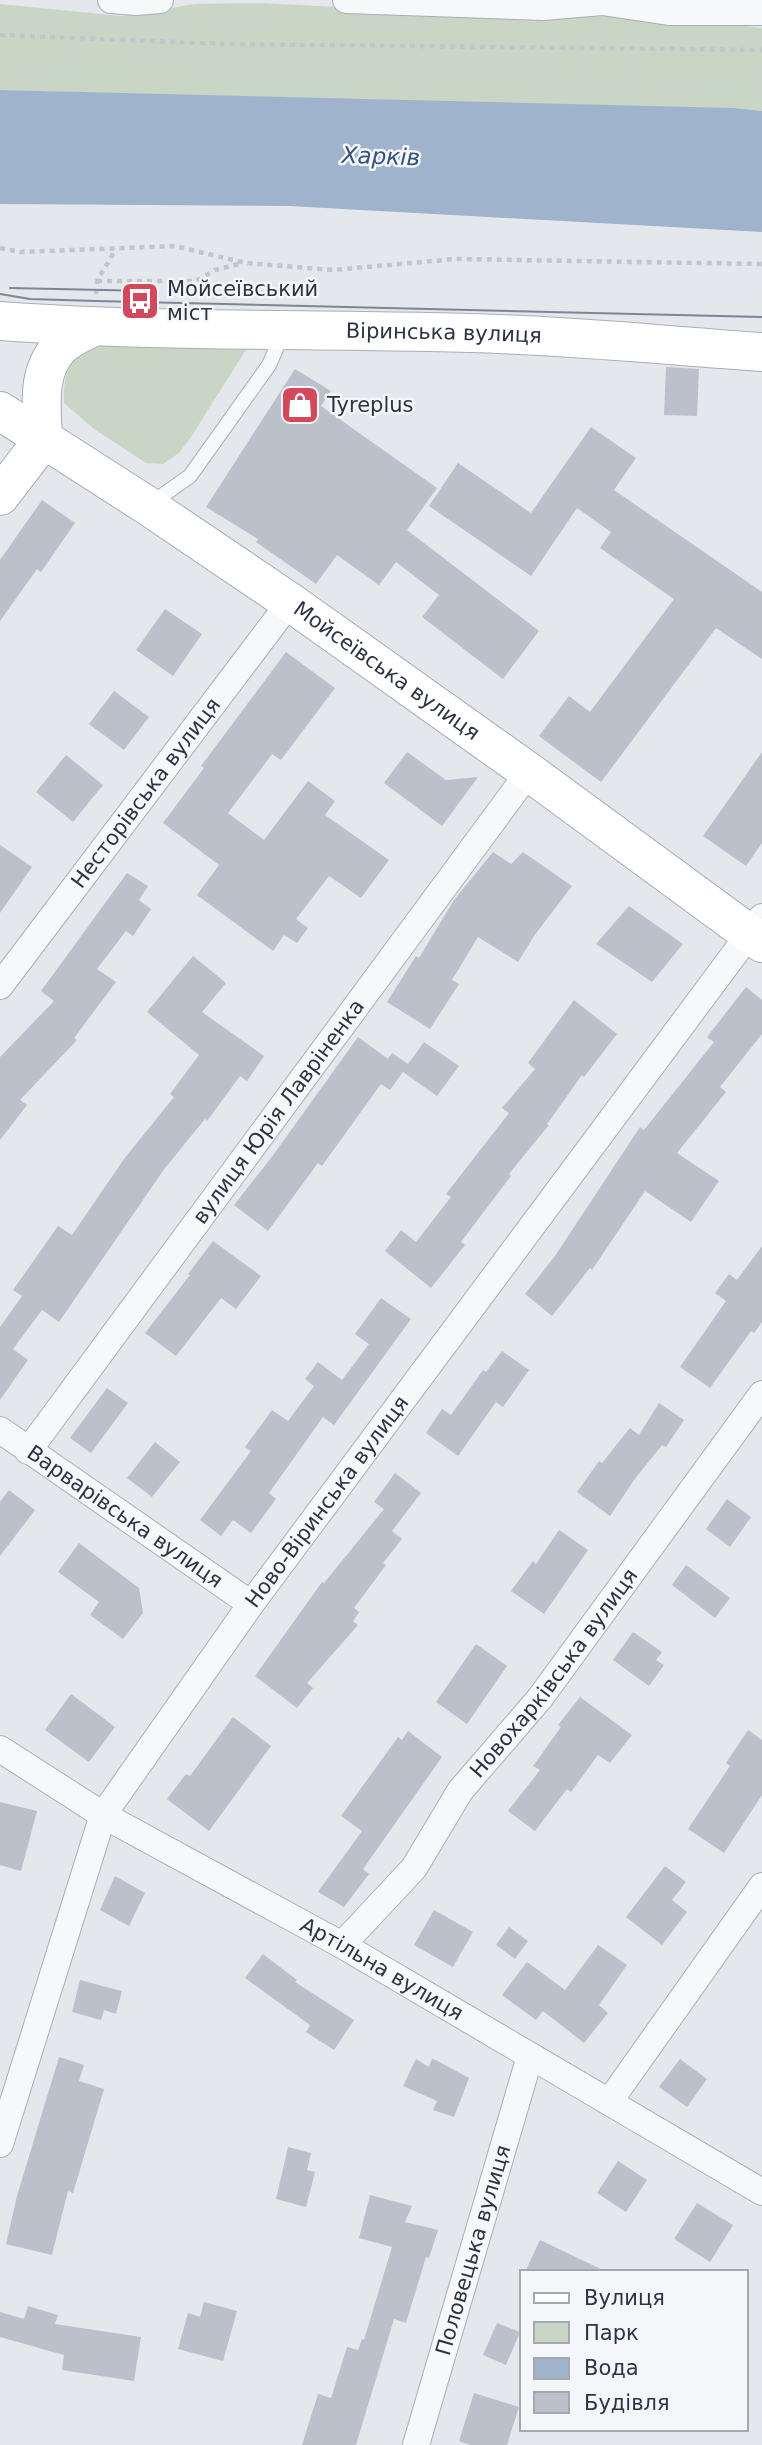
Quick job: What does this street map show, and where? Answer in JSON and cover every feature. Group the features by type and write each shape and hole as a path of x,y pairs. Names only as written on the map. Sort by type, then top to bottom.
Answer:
{"main road":[{"name":"Віринська вулиця","path":"0,321 94,314 285,328 501,334 762,352"},
{"path":"0,496 43,440 41,389 47,366 60,346 94,314"},
{"name":"Мойсеївська вулиця","path":"0,411 290,602 528,772 758,931"}],"street":[{"path":"111,0 160,0"},
{"path":"346,0 545,4 602,2 669,12 762,12"},
{"name":"Несторівська вулиця","path":"0,986 290,602"},
{"name":"вулиця Юрія Лавріненка","path":"28,1451 528,772"},
{"name":"Ново-Віринська вулиця","path":"0,2144 103,1815 251,1604 758,931"},
{"name":"Новохарківська вулиця","path":"342,1945 414,1868 460,1791 540,1698 762,1394"},
{"name":"Варварівська вулиця","path":"0,1430 251,1604"},
{"name":"Артільна вулиця","path":"0,1749 103,1815 342,1945 762,2192"},
{"path":"609,2102 762,1886"},
{"name":"Половецька вулиця","path":"416,2445 530,2056"}],"lane":[{"path":"148,506 190,476 269,365 285,328"}],"path":[{"path":"0,35 226,44 762,50"},
{"path":"0,248 20,251 175,246 246,263 333,270 455,259 762,264"},
{"path":"94,314 97,281 117,248"},
{"path":"97,281 196,281 215,270 246,263"}],"green space":[{"path":"259,3 481,14 619,13 762,28 762,111 0,90 0,4 121,16 195,4"},
{"path":"98,344 247,348 191,437 179,453 163,464 146,463 94,429 64,403 65,383 74,360"}],"water":[{"name":"Харків","path":"0,90 732,108 762,111 762,232 289,206 0,204"}],"building":[{"path":"666,367 699,369 697,416 664,415"},
{"path":"295,369 331,391 321,406 437,488 407,530 539,631 503,679 422,617 439,595 396,562 379,585 337,555 316,584 256,542 258,539 206,507"},
{"path":"591,427 636,458 614,490 762,592 762,659 716,628 601,782 539,736 569,696 590,712 674,599 600,548 611,532 577,508 531,576 429,506 458,463 531,513"},
{"path":"42,500 75,523 41,572 37,569 0,621 0,560"},
{"path":"165,609 202,634 173,676 136,650"},
{"path":"286,652 335,688 281,760 272,754 228,813 264,840 308,781 335,801 325,815 389,860 361,898 329,876 296,919 308,928 297,943 284,935 273,951 197,895 219,865 163,823 204,768 201,766"},
{"path":"114,691 149,717 124,750 89,724"},
{"path":"407,752 446,780 478,777 442,826 384,783"},
{"path":"762,752 762,843 746,866 703,836"},
{"path":"66,755 103,785 73,822 36,792"},
{"path":"0,845 32,867 0,913"},
{"path":"493,852 511,864 523,852 572,886 518,962 478,937 452,980 459,984 430,1029 387,1002 416,956 419,958 454,900"},
{"path":"127,873 148,886 139,900 151,909 133,936 126,931 97,969 116,982 74,1038 77,1040 20,1100 27,1105 0,1140 0,1057 54,1001 41,991"},
{"path":"629,906 683,944 652,982 596,944"},
{"path":"193,956 226,983 202,1012 264,1056 247,1081 240,1076 207,1121 205,1119 165,1168 59,1322 42,1310 13,1349 28,1360 0,1400 0,1327 22,1296 13,1290 58,1226 72,1235 124,1159 174,1097 170,1094 199,1055 147,1012"},
{"path":"746,987 762,1000 762,1034 720,1087 726,1092 677,1153 719,1181 691,1222 645,1191 592,1270 590,1268 552,1316 525,1294 555,1256 640,1127 644,1130 714,1042 707,1037"},
{"path":"574,1000 617,1034 584,1077 582,1075 547,1124 549,1125 509,1174 511,1176 461,1242 465,1245 431,1288 385,1251 401,1230 416,1242 451,1197 446,1194 509,1113 502,1108 535,1069 528,1063"},
{"path":"358,1037 388,1059 392,1053 408,1064 424,1042 459,1066 437,1096 403,1072 390,1090 381,1084 322,1166 318,1163 268,1231 234,1205"},
{"path":"213,1241 261,1276 236,1309 221,1298 176,1356 145,1333"},
{"path":"762,1246 762,1322 754,1333 751,1331 710,1388 680,1367 726,1301 715,1293 729,1274 737,1280"},
{"path":"381,1298 411,1319 334,1425 323,1417 269,1493 276,1499 251,1533 233,1520 221,1536 200,1520 251,1451 245,1447 272,1410 288,1421 314,1386 305,1379 318,1362 342,1380 369,1344 355,1334"},
{"path":"502,1351 529,1370 503,1407 496,1402 458,1456 426,1433 442,1409 451,1415 483,1370 486,1372"},
{"path":"107,1388 128,1403 91,1453 70,1438"},
{"path":"659,1403 684,1420 666,1447 662,1445 634,1480 610,1516 577,1492 599,1461 602,1463 630,1428 639,1435"},
{"path":"155,1442 180,1462 152,1497 127,1478"},
{"path":"395,1473 421,1493 392,1531 402,1539 354,1608 359,1612 353,1621 358,1625 307,1683 313,1688 297,1708 255,1676 322,1582 324,1583 384,1509 374,1502"},
{"path":"9,1490 35,1510 0,1556 0,1502"},
{"path":"727,1499 751,1517 730,1547 706,1529"},
{"path":"559,1530 588,1550 544,1614 511,1591 533,1561 536,1564"},
{"path":"79,1543 139,1588 143,1613 123,1639 90,1615 99,1602 58,1572"},
{"path":"686,1565 730,1598 715,1618 672,1585"},
{"path":"633,1632 662,1652 656,1660 664,1665 649,1686 613,1660"},
{"path":"476,1644 507,1666 467,1724 436,1702"},
{"path":"71,1694 115,1727 89,1762 45,1730"},
{"path":"580,1697 632,1735 610,1763 598,1755 571,1792 567,1789 535,1831 508,1811 540,1770 533,1766 561,1727 558,1725"},
{"path":"233,1717 271,1746 209,1831 167,1799 186,1774 190,1776"},
{"path":"748,1730 762,1740 762,1795 724,1853 688,1829 730,1766 726,1763"},
{"path":"408,1731 442,1757 363,1869 369,1874 344,1907 318,1892 362,1831 341,1816 398,1737 402,1740"},
{"path":"0,1802 37,1811 21,1871 0,1865"},
{"path":"665,1866 686,1882 672,1900 687,1912 662,1945 626,1917"},
{"path":"115,1876 145,1893 129,1926 100,1910"},
{"path":"434,1910 473,1932 453,1967 414,1945"},
{"path":"509,1927 528,1941 515,1959 496,1945"},
{"path":"598,1945 627,1965 599,2005 608,2013 584,2043 543,2011 536,2020 502,1995 527,1962 565,1990"},
{"path":"263,1954 297,1980 295,1982 354,2020 334,2050 306,2032 310,2025 245,1978"},
{"path":"80,1980 122,1991 116,2014 104,2010 101,2020 72,2012"},
{"path":"59,2057 84,2065 79,2081 104,2089 73,2193 68,2191 52,2255 6,2244 17,2196"},
{"path":"432,2058 469,2078 454,2117 433,2110 437,2101 403,2086 416,2059 429,2067"},
{"path":"680,2059 707,2079 687,2107 659,2087"},
{"path":"288,2147 311,2153 307,2170 315,2172 306,2207 276,2199"},
{"path":"618,2161 647,2180 626,2212 597,2193"},
{"path":"370,2195 412,2206 405,2222 438,2230 429,2258 426,2257 406,2323 394,2319 356,2445 302,2445 318,2394 331,2398 347,2347 358,2350 362,2339 364,2340 392,2247 359,2238"},
{"path":"697,2203 733,2225 710,2262 674,2239"},
{"path":"540,2240 603,2270 526,2270"},
{"path":"204,2302 237,2311 223,2361 178,2349 188,2313 200,2317"},
{"path":"28,2306 58,2315 55,2324 141,2337 134,2381 62,2370 64,2355 0,2337 0,2312 24,2319"},
{"path":"497,2323 520,2332 506,2365 483,2355"},
{"path":"474,2393 519,2407 507,2445 470,2445 459,2441"}],"tram line":[{"path":"10,288 150,291"},
{"path":"0,294 30,299 96,301 762,317"}],"place":[{"name":"Мойсеївський міст","path":"140,301"},
{"name":"Tyreplus","path":"300,405"}]}
